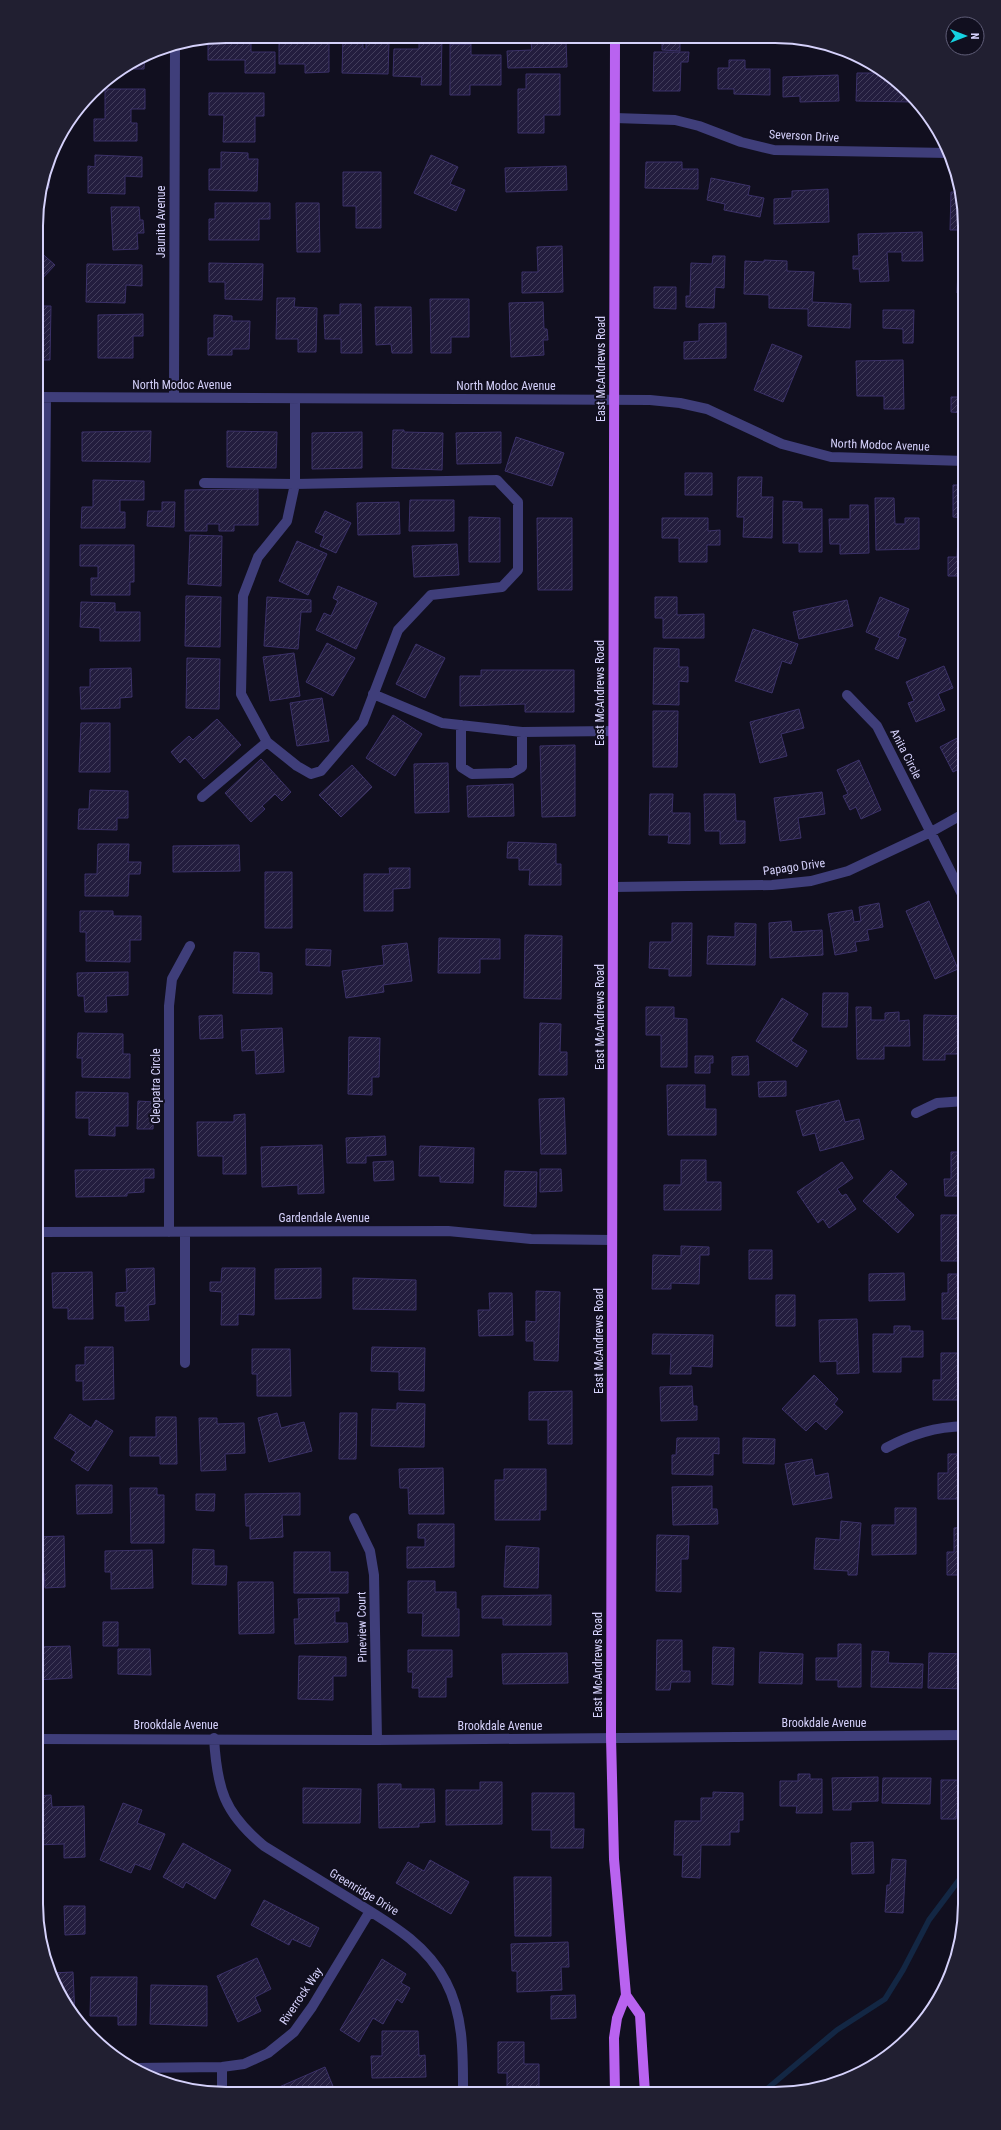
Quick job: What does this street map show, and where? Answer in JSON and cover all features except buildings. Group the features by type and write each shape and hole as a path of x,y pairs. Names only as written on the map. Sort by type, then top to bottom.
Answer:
{"main road":[{"name":"East McAndrews Road","path":"615,43 611,1737 614,1859 626,1996 616,2018 614,2038 615,2087"},
{"path":"626,1996 640,2015 645,2087"}],"street":[{"name":"Jaunita Avenue","path":"174,398 175,50"},
{"name":"Severson Drive","path":"615,118 675,120 699,126 741,142 774,150 943,153"},
{"name":"North Modoc Avenue","path":"43,397 650,400 680,403 707,409 782,444 831,457 958,461"},
{"path":"204,483 295,484 497,480 518,502 518,570 502,587 431,595 398,630 363,722 321,771 311,774 297,766 267,742 241,694 243,596 258,557 287,521 295,484 295,399"},
{"path":"373,694 442,723 522,732 613,731"},
{"name":"Anita Circle","path":"847,695 877,726 958,886"},
{"path":"461,725 462,767 472,774 512,773 522,767 522,732"},
{"path":"202,797 267,742"},
{"name":"Papago Drive","path":"613,886 772,885 811,881 848,871 931,832 958,817"},
{"name":"Cleopatra Circle","path":"169,1232 169,1006 172,979 190,946"},
{"path":"916,1113 937,1103 958,1102"},
{"name":"Gardendale Avenue","path":"43,1232 448,1231 531,1239 612,1240"},
{"path":"185,1232 185,1363"},
{"path":"886,1448 910,1435 943,1427 958,1426"},
{"name":"Pineview Court","path":"354,1518 370,1551 374,1575 377,1740"},
{"name":"Brookdale Avenue","path":"43,1739 214,1738 377,1740 958,1735"},
{"name":"Greenridge Drive","path":"214,1738 216,1770 222,1793 233,1816 250,1834 264,1846 404,1932 428,1954 447,1983 457,2014 463,2047 463,2087"},
{"name":"Riverrock Way","path":"145,2068 222,2068 244,2064 268,2053 294,2032 312,2007 370,1911"},
{"path":"222,2068 222,2087"}],"waterway":[{"path":"769,2087 837,2030 885,1999 903,1970 929,1920 958,1881"}]}
